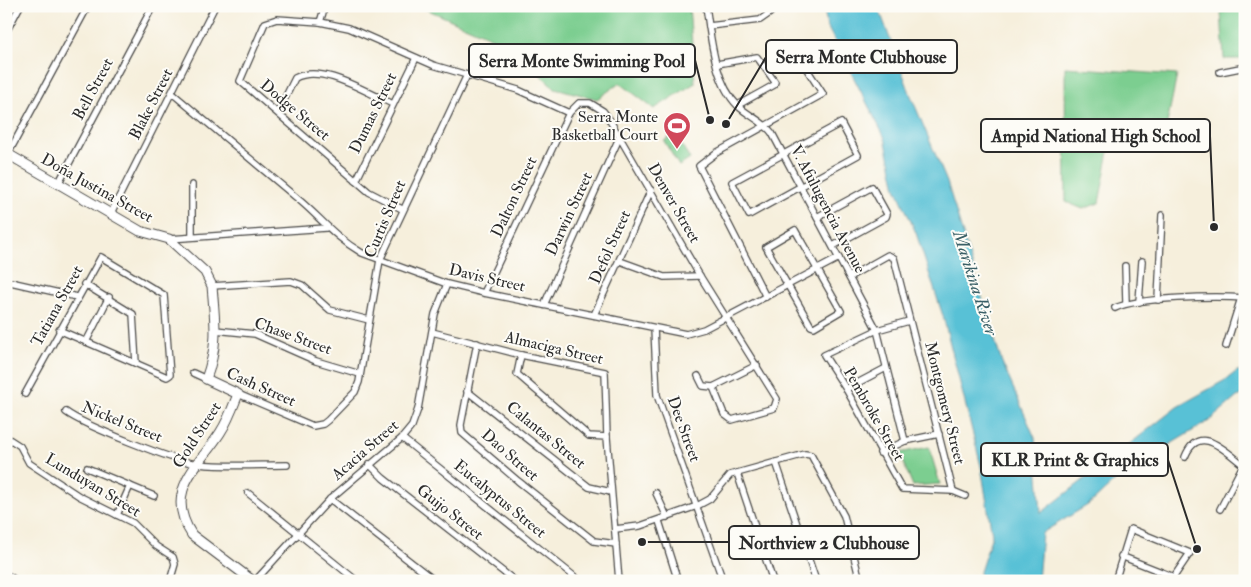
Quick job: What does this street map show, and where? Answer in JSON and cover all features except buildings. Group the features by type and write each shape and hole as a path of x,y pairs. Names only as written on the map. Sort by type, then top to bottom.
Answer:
{"street":[{"path":"6,32 20,6"},
{"path":"7,154 88,6"},
{"name":"Bell Street","path":"58,184 153,6"},
{"name":"Blake Street","path":"110,215 215,6"},
{"path":"320,22 325,6"},
{"name":"V. Afulugencia Avenue","path":"706,6 717,64 727,92 738,106 767,126 877,330 905,441"},
{"path":"709,26 760,20 770,13 768,6"},
{"name":"Dodge Street","path":"402,209 369,192 240,80 262,27 269,21 277,19 320,22 359,31 416,58 518,90 569,113"},
{"path":"766,297 699,169 700,164 823,94 797,54 788,49"},
{"path":"717,64 757,57 775,82 774,85 738,106"},
{"name":"Dumas Street","path":"356,181 416,58"},
{"path":"1220,72 1245,67"},
{"path":"278,112 295,78 313,72 330,76 393,104"},
{"name":"Curtis Street","path":"317,426 328,420 354,392 360,374 380,260 402,209 467,75"},
{"name":"Davis Street","path":"172,93 300,201 326,228 350,246 380,260 447,284 654,328 692,333 727,318 839,258"},
{"name":"Denver Street","path":"569,113 579,103 590,103 602,111 620,136 700,276 757,364 777,399 774,408 732,420 724,414 713,387"},
{"name":"Dalton Street","path":"484,293 569,113"},
{"path":"841,123 858,155 802,188 749,215 732,182 783,154 841,123"},
{"name":"Darwin Street","path":"544,304 620,136"},
{"name":"Doña Justina Street","path":"7,154 140,231 169,239 326,228"},
{"path":"192,186 192,237"},
{"path":"817,217 872,187 887,214 886,217 833,246"},
{"name":"Defol Street","path":"594,315 651,190"},
{"path":"1158,300 1162,215"},
{"path":"795,230 817,269 841,311 814,327 811,326 766,246 795,230"},
{"path":"169,239 205,272 212,286 215,351 206,379"},
{"name":"Montgomery Street","path":"849,277 891,255 894,258 953,491"},
{"name":"Tatiana Street","path":"25,394 100,258 164,295 170,375 167,377 136,363"},
{"path":"620,261 664,277 700,276"},
{"path":"1138,302 1142,261"},
{"path":"1125,266 1126,303"},
{"path":"212,286 292,281 302,285 330,310 369,320"},
{"path":"6,282 77,297"},
{"path":"59,330 136,363 133,314 109,297 84,284"},
{"name":"Acacia Street","path":"254,581 330,499 402,438 416,419 438,304 447,284"},
{"path":"86,342 109,297"},
{"path":"1115,308 1126,303 1158,300 1243,298 1226,346"},
{"path":"877,330 910,321"},
{"name":"Dee Street","path":"654,328 657,395 723,581"},
{"name":"Chase Street","path":"215,330 255,334 316,361 360,374"},
{"name":"Pembroke Street","path":"877,330 824,355 846,389 900,487 905,490 953,491"},
{"name":"Almaciga Street","path":"432,332 521,355 606,372 607,437 619,581"},
{"name":"Dao Street","path":"477,343 460,429 462,433 518,481 594,541 616,544"},
{"path":"521,355 517,374 589,436 607,437"},
{"path":"698,376 703,386 713,387 757,364"},
{"path":"846,389 886,368"},
{"name":"Cash Street","path":"193,373 305,424 317,426"},
{"name":"Calantas Street","path":"467,391 590,487 611,492"},
{"name":"Gold Street","path":"238,394 225,425 190,473 181,493 181,506 186,526 192,535 254,581"},
{"name":"Nickel Street","path":"66,412 146,447 198,464 287,465"},
{"path":"880,453 905,441 939,434"},
{"name":"Lunduyan Street","path":"6,437 20,446 29,463 79,496 133,523 156,546 173,557 175,564 170,581"},
{"name":"Eucalyptus Street","path":"402,438 580,581"},
{"path":"1185,457 1194,442 1207,441 1221,446 1244,466 1220,509"},
{"path":"615,529 640,526 658,521 697,506 710,499 730,475 805,454 811,454 844,516 860,581"},
{"path":"776,462 816,581"},
{"name":"Guijo Street","path":"369,464 506,578 515,581"},
{"path":"87,468 154,496"},
{"path":"737,473 773,581"},
{"path":"117,515 130,486"},
{"path":"953,491 965,496"},
{"path":"248,493 357,581"},
{"path":"656,493 667,517"},
{"path":"330,499 435,581"},
{"path":"658,521 678,581"},
{"path":"1121,556 1173,579 1190,555 1189,552 1129,530 1121,556 1115,579 1126,581"},
{"path":"6,576 14,581"}],"green space":[{"path":"419,6 689,6 695,83 654,109 620,83 597,99 555,88 506,44"},
{"path":"1245,10 1245,59 1224,59 1221,12"},
{"path":"1065,67 1177,75 1161,152 1109,151 1099,203 1083,209 1066,202"},
{"name":"Serra Monte Basketball Court","path":"675,134 690,159 679,166 664,141"},
{"path":"929,447 940,484 913,486 899,453"}],"water":[{"name":"Marikina River","path":"823,6 878,6 911,96 947,182 1001,360 1035,438 1041,513 1177,407 1227,379 1237,371 1245,371 1245,394 1237,397 1209,421 1159,451 1133,472 1117,479 1091,503 1042,533 1038,581 977,581 992,535 981,466 943,316 916,233 896,188 885,138 828,28"}],"place":[{"name":"Serra Monte Swimming Pool","path":"710,120"},
{"name":"Serra Monte Clubhouse","path":"726,124"},
{"name":"Serra Monte Basketball Court","path":"677,150"},
{"name":"Ampid National High School","path":"1214,227"},
{"name":"Northview 2 Clubhouse","path":"642,542"},
{"name":"KLR Print & Graphics","path":"1197,549"}]}
